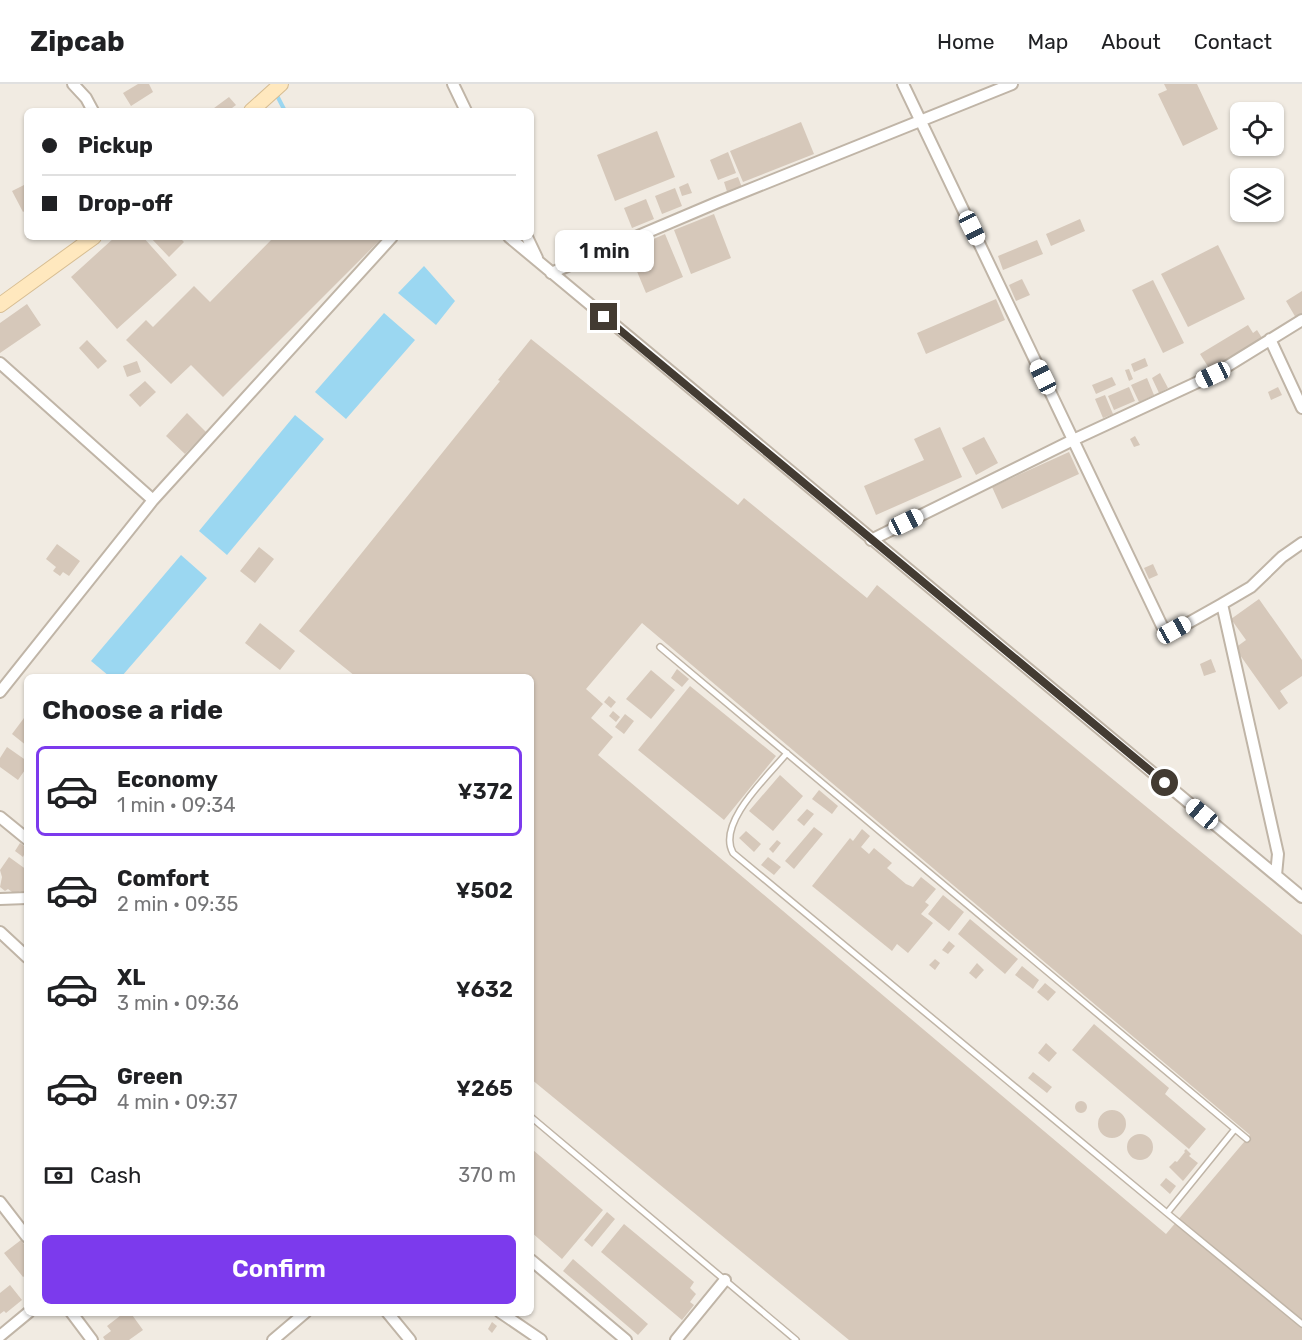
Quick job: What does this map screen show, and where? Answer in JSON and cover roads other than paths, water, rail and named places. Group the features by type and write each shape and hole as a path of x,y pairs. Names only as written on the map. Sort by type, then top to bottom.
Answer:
{"street":[{"path":"73,84 86,98 91,108"},
{"path":"254,108 280,84"},
{"path":"453,84 465,108"},
{"path":"903,84 1162,626 1167,630 1174,630 1251,587 1282,557 1302,543"},
{"path":"551,273 1012,84"},
{"path":"0,305 90,240"},
{"path":"0,692 153,500 389,240"},
{"path":"513,240 1302,897"},
{"path":"528,240 539,261"},
{"path":"871,540 1073,440 1213,375 1302,321"},
{"path":"1270,339 1302,408"},
{"path":"0,363 153,500"},
{"path":"1222,603 1278,854 1276,875"},
{"path":"0,817 24,837"},
{"path":"0,899 24,898"},
{"path":"0,932 24,954"},
{"path":"0,1202 24,1234"},
{"path":"534,1263 626,1340"},
{"path":"676,1340 724,1280"},
{"path":"0,1336 24,1316"},
{"path":"74,1316 92,1340"},
{"path":"273,1340 301,1316"},
{"path":"390,1316 410,1340"},
{"path":"507,1316 541,1340"}],"lane":[{"path":"660,647 1247,1139"},
{"path":"787,753 735,816 729,838 733,853 1302,1324"},
{"path":"534,1120 796,1340"},
{"path":"1167,1213 1234,1129"}],"water":[{"path":"424,266 455,301 436,325 398,293"},
{"path":"384,313 415,340 346,419 315,392"},
{"path":"295,415 324,439 227,555 199,531"},
{"path":"181,555 207,578 124,674 107,674 91,661"}],"waterway":[{"path":"271,84 283,108"}]}
